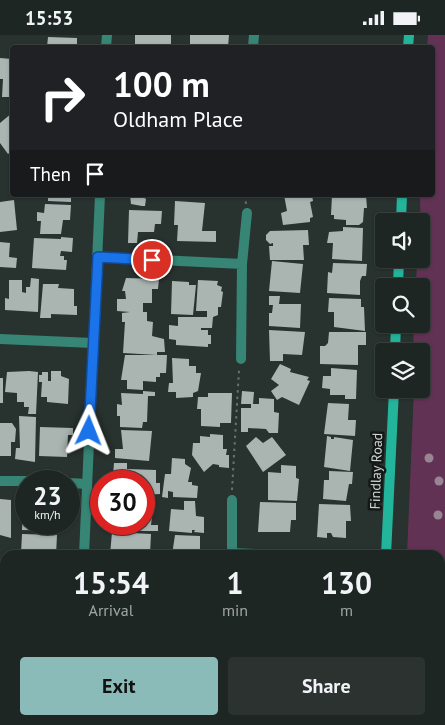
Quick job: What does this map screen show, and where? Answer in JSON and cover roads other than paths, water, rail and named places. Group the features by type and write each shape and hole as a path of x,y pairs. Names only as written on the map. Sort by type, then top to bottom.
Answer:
{"main road":[{"path":"401,213 402,197"},
{"name":"Findlay Road","path":"386,550 394,398"}],"street":[{"path":"84,550 100,197"},
{"path":"241,359 242,264 247,213"},
{"path":"98,257 242,264"},
{"path":"0,339 93,343"},
{"path":"0,481 15,481"},
{"path":"80,484 87,484"},
{"path":"232,500 232,550"}]}
